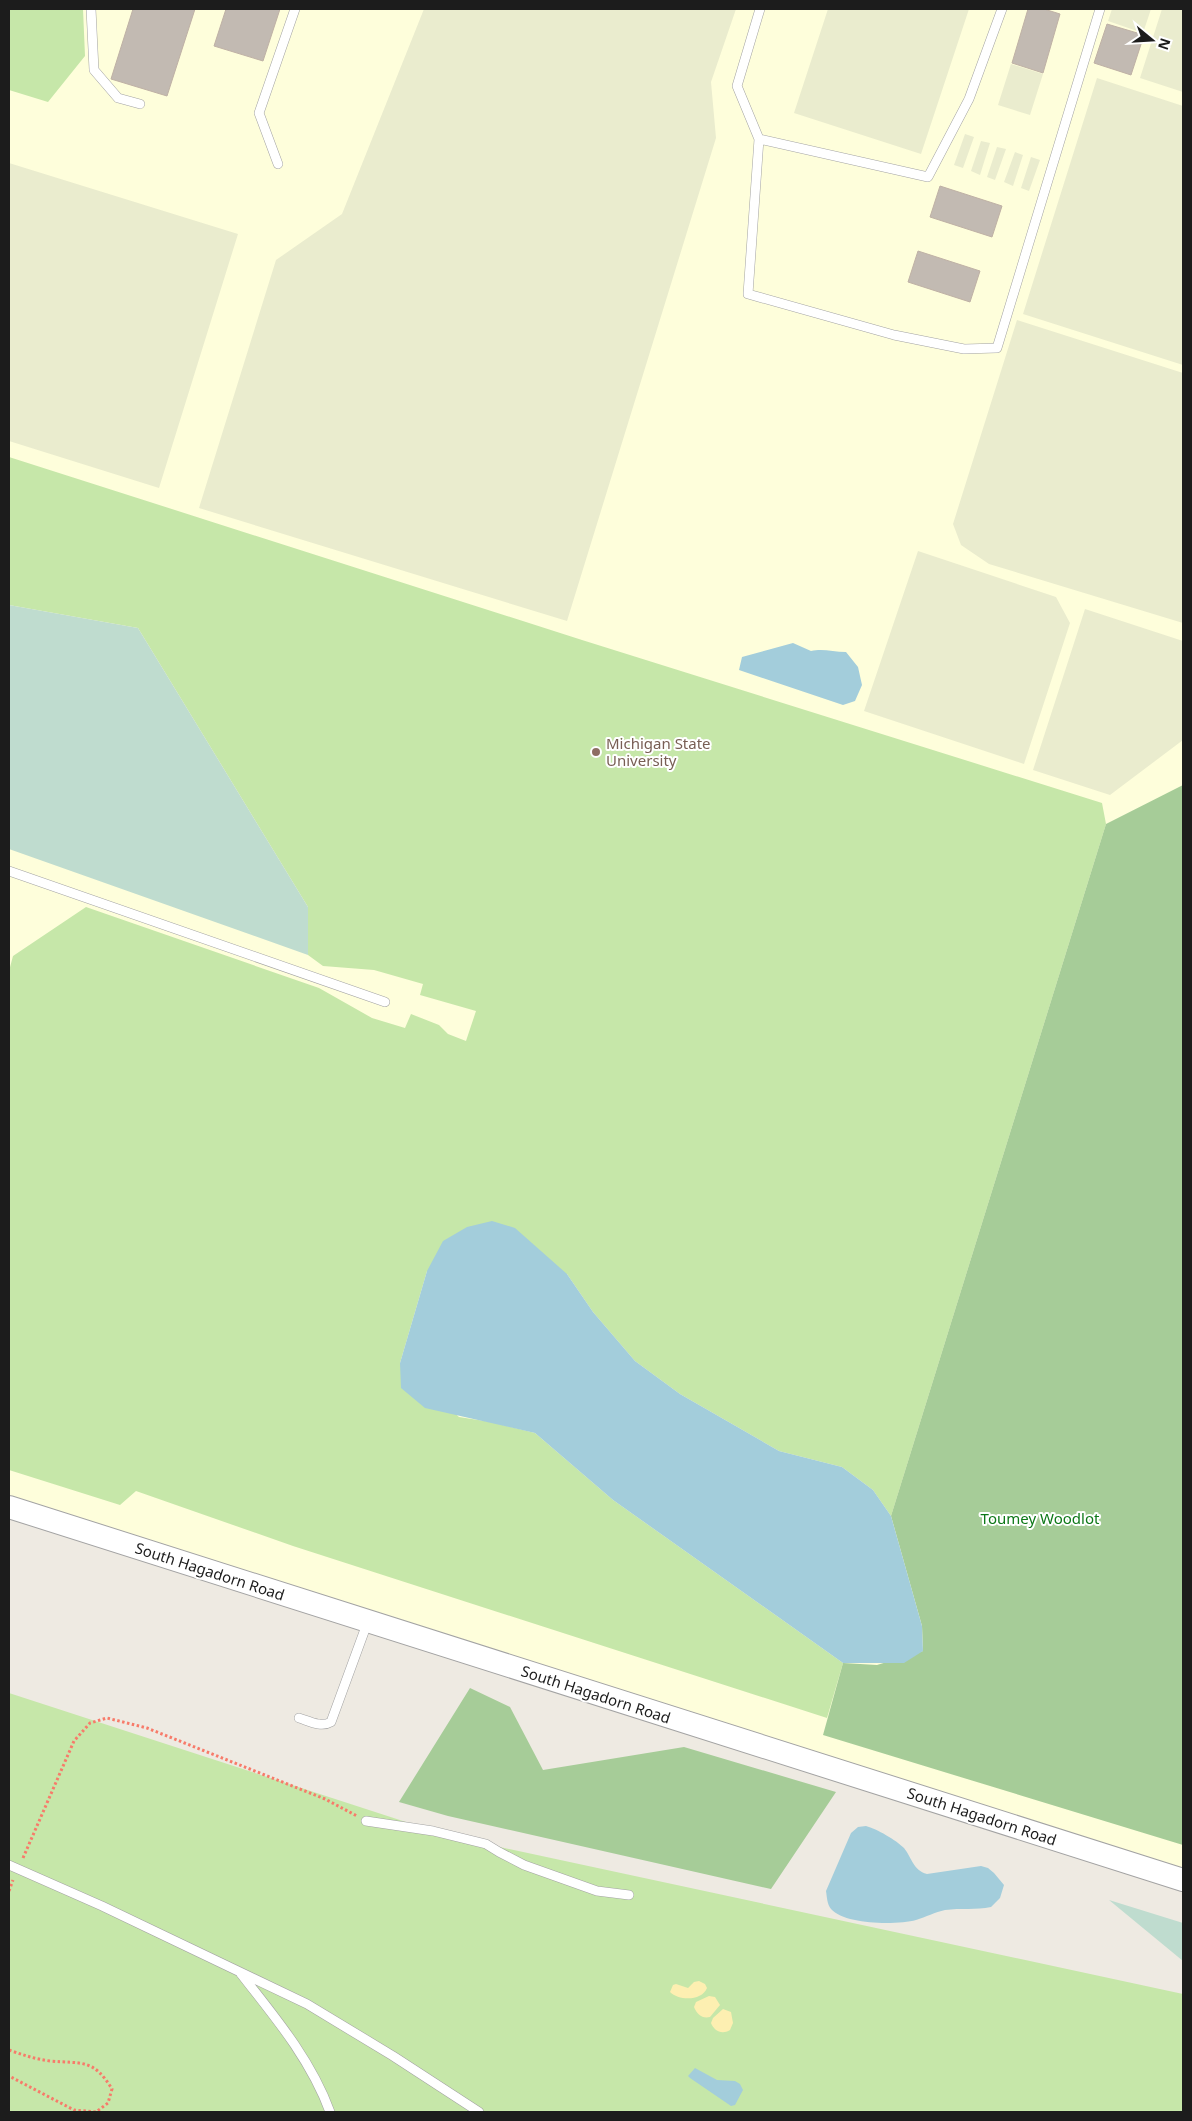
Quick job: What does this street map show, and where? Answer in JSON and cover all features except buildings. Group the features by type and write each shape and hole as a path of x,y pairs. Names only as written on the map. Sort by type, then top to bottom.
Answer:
{"street":[{"name":"South Hagadorn Road","path":"9,1507 1183,1880"}],"lane":[{"path":"91,9 94,70 118,98 140,104"},
{"path":"278,164 259,113 295,9"},
{"path":"760,9 737,86 759,139 748,294 894,335 964,349 997,348 1100,9"},
{"path":"759,139 928,177 969,99 1002,9"},
{"path":"9,871 385,1002"},
{"path":"300,1718 320,1725 326,1725 331,1722 368,1621"},
{"path":"366,1821 433,1831 486,1844 524,1865 597,1891 629,1895"},
{"path":"9,1865 102,1906 307,2004 393,2056 478,2112"},
{"path":"240,1971 302,2057 317,2081 330,2112"}],"path":[{"path":"9,1891 74,1741 90,1723 107,1718 147,1728 325,1800 366,1821"},
{"path":"9,2050 31,2058 89,2065 103,2074 112,2089 108,2103 96,2112 74,2110 9,2076"}],"shaded area":[{"name":"Michigan State University","path":"9,9 1183,9 1183,1869 9,1495"},
{"path":"424,9 736,9 711,82 716,138 567,621 199,508 276,260 342,214"},
{"path":"828,9 969,9 921,154 794,113"},
{"path":"1112,9 1151,9 1143,33 1108,21"},
{"path":"1162,9 1183,9 1183,92 1140,78"},
{"path":"1011,64 1043,74 1030,115 998,105"},
{"path":"1097,78 1183,106 1183,365 1023,314"},
{"path":"965,134 974,137 963,168 954,165"},
{"path":"981,141 990,143 980,175 971,171"},
{"path":"997,147 1006,149 995,180 987,177"},
{"path":"1015,152 1023,155 1013,186 1004,182"},
{"path":"1031,157 1040,160 1029,191 1021,188"},
{"path":"9,163 238,234 159,488 9,441"},
{"path":"1017,320 1183,373 1183,623 989,564 961,545 953,524"},
{"path":"918,551 1056,597 1070,623 1024,764 864,711"},
{"path":"9,605 138,628 308,907 308,955 9,849"},
{"path":"1085,609 1183,641 1183,740 1110,795 1033,770"},
{"path":"1109,1900 1183,1923 1183,1961"}],"green space":[{"path":"9,9 83,9 85,56 48,102 9,90"},
{"path":"9,457 582,640 1102,803 1106,824 891,1516 873,1490 842,1467 779,1451 680,1394 635,1361 593,1312 567,1274 427,1271 400,1363 459,1417 491,1422 535,1433 613,1500 843,1663 827,1718 293,1546 136,1491 120,1505 9,1470 9,971 13,956 86,907 319,988 372,1018 405,1028 411,1014 439,1025 448,1034 466,1041 476,1011 420,995 423,984 374,970 323,966 308,955 308,907 138,628 9,605"},
{"name":"Toumey Woodlot","path":"1183,785 1183,1845 823,1735 843,1663 877,1665 923,1651 922,1626 891,1516 1106,824"},
{"path":"470,1688 510,1707 543,1770 684,1747 836,1792 771,1889 448,1816 399,1802"},
{"path":"9,1693 449,1836 1183,1994 1183,2112 9,2112"}],"sand":[{"path":"699,1981 705,1984 707,1988 695,1997 679,1997 670,1992 673,1985 676,1984 688,1988 694,1982"},
{"path":"709,1996 715,1997 720,2005 710,2017 702,2017 694,2007 696,2002"},
{"path":"723,2009 731,2012 733,2023 730,2030 721,2032 716,2030 711,2023 713,2018"}],"water":[{"path":"793,643 811,651 846,652 858,667 862,685 855,701 843,705 739,670 742,657"},
{"path":"492,1221 515,1228 567,1274 593,1312 635,1361 680,1394 779,1451 842,1467 873,1490 891,1516 922,1626 923,1651 904,1663 843,1663 613,1500 535,1433 425,1408 401,1388 400,1363 427,1271 443,1241 467,1227"},
{"path":"866,1826 881,1832 901,1845 916,1867 927,1874 981,1866 988,1868 1004,1885 1000,1898 991,1907 945,1910 916,1920 897,1923 859,1921 838,1914 831,1909 826,1891 851,1833 858,1827"},
{"path":"695,2068 717,2080 735,2081 740,2084 743,2090 735,2105 731,2106 690,2078 688,2076"}],"place":[{"name":"Michigan State University","path":"596,752"}]}
